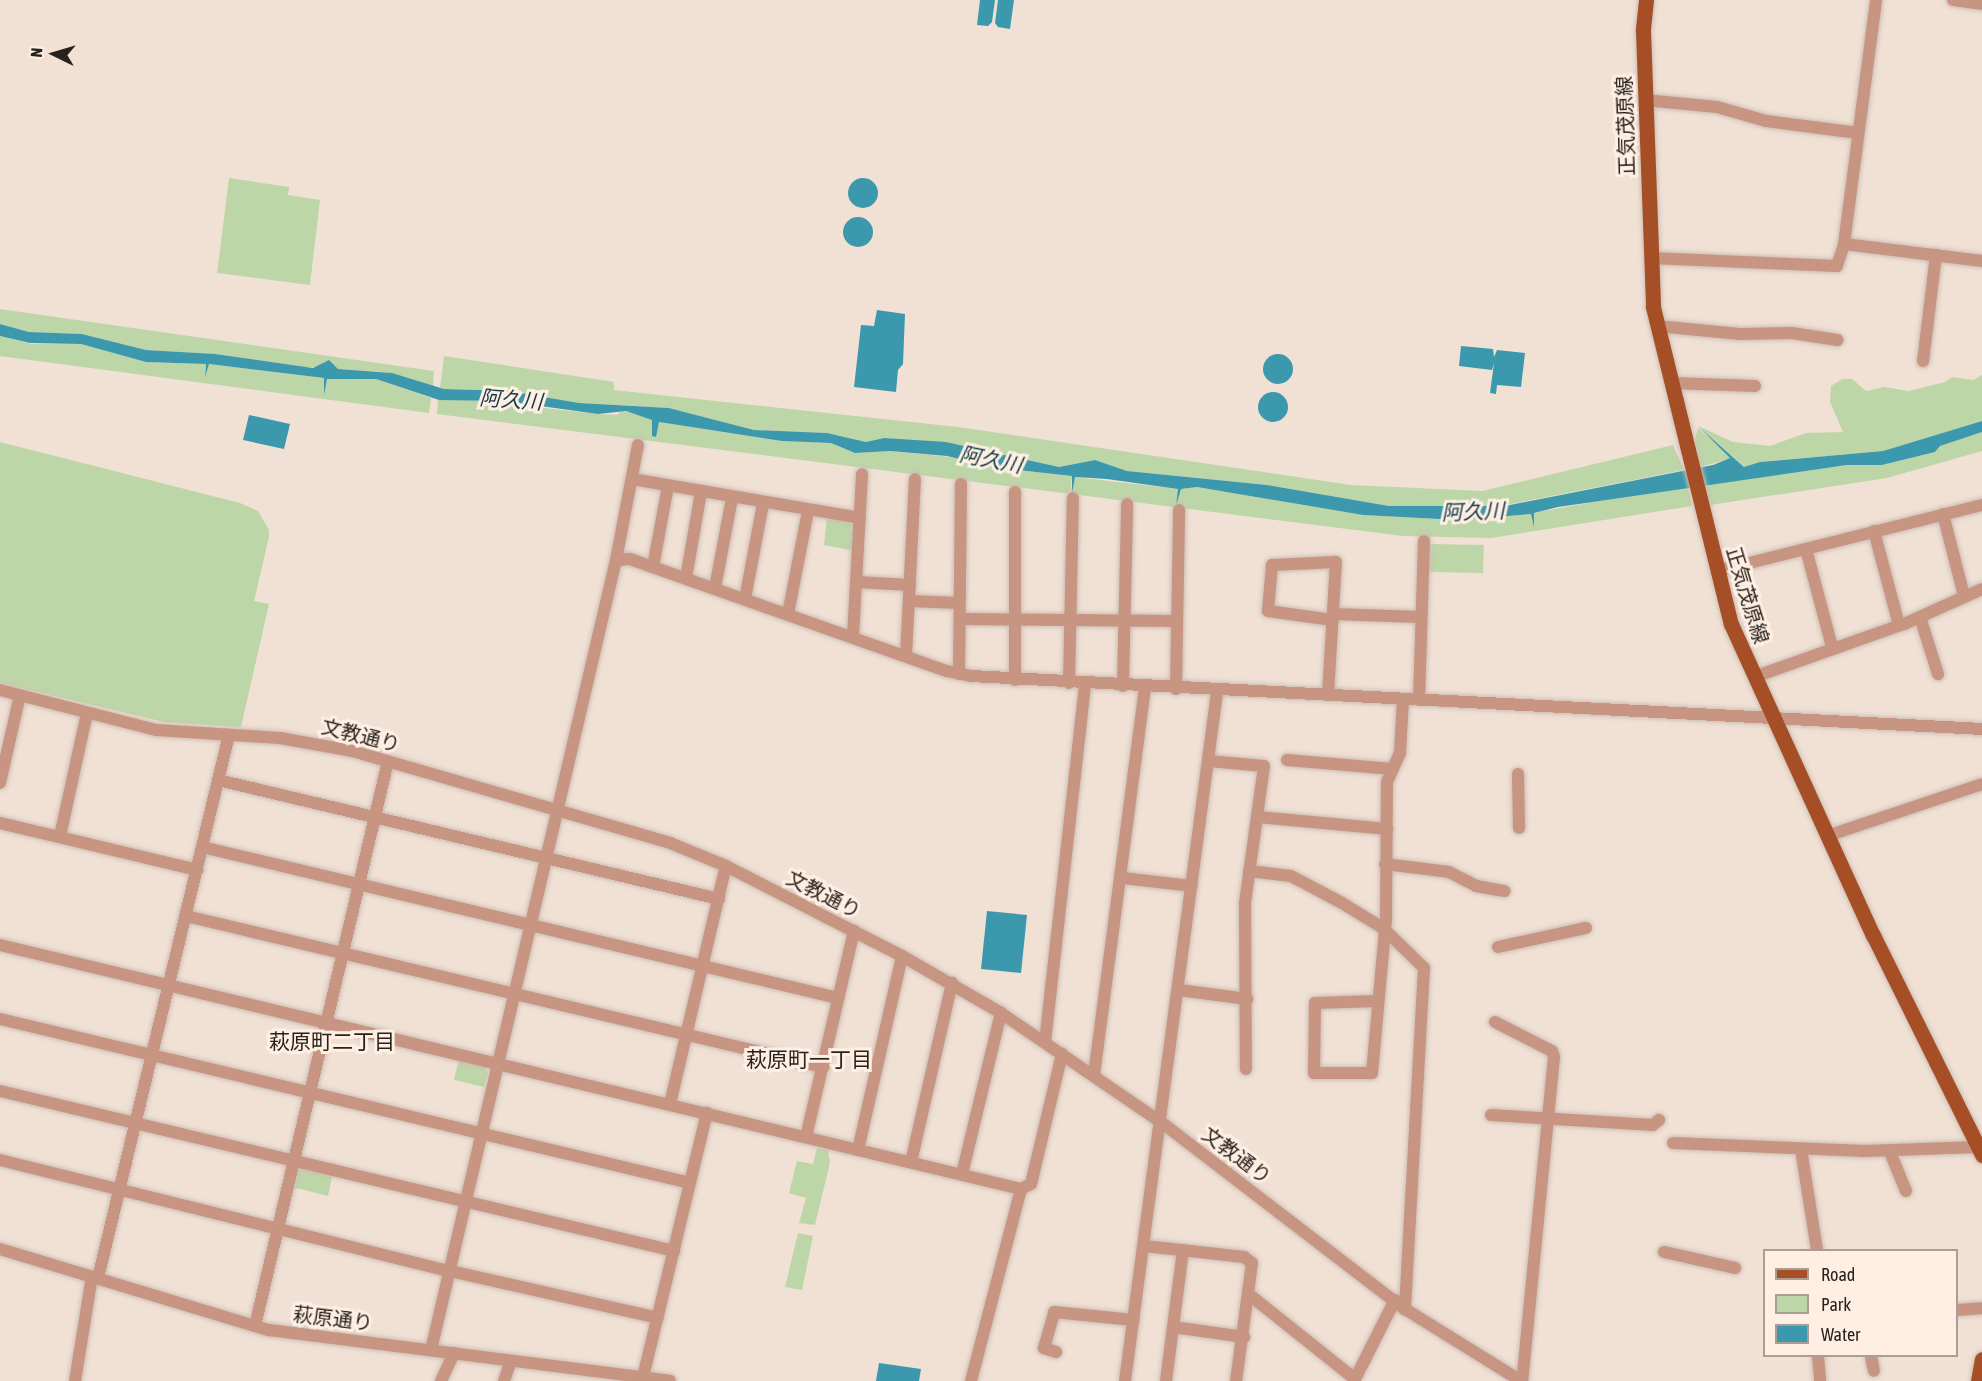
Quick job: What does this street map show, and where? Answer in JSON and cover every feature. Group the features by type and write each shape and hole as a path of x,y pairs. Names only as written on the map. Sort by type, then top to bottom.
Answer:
{"main road":[{"name":"正気茂原線","path":"1646,0 1645,100 1651,258 1650,289 1688,455 1731,624 1772,719 1827,836 1980,1151"},
{"path":"1978,1381 1982,1359"}],"street":[{"path":"1651,258 1837,266 1844,244 1876,0"},
{"path":"1953,0 1982,4"},
{"path":"1645,100 1717,108 1766,121 1858,133"},
{"path":"1844,244 1982,261"},
{"path":"1923,361 1936,255"},
{"path":"1658,326 1837,340"},
{"path":"1671,383 1755,386"},
{"path":"431,1350 559,811 616,560 638,445"},
{"path":"853,636 862,474"},
{"path":"632,479 763,504 860,518"},
{"path":"906,656 915,479"},
{"path":"959,674 961,484"},
{"path":"653,567 668,486"},
{"path":"686,578 701,492"},
{"path":"1015,492 1015,680"},
{"path":"715,588 732,498"},
{"path":"1069,683 1073,498"},
{"path":"745,599 763,504"},
{"path":"1123,686 1126,504"},
{"path":"1717,571 1982,505"},
{"path":"1176,689 1179,510"},
{"path":"788,614 807,511"},
{"path":"1943,514 1964,596"},
{"path":"1874,531 1899,626"},
{"path":"1419,700 1424,541"},
{"path":"1806,549 1832,647"},
{"path":"616,560 623,558 653,567 959,674 1015,680 1217,692 1328,695 1982,729"},
{"path":"1328,695 1333,617 1336,562 1272,565 1268,611 1333,617 1420,616"},
{"path":"856,582 910,585"},
{"path":"1754,677 1832,647 1899,626 1982,589"},
{"path":"909,601 959,603"},
{"path":"1920,617 1938,674"},
{"path":"960,619 1177,621"},
{"path":"1045,1042 1085,684"},
{"path":"1094,1075 1122,878 1145,687"},
{"name":"文教通り","path":"0,690 156,730 299,740 388,761 670,843 726,866 902,956 1001,1013 1161,1122 1406,1309 1521,1381"},
{"path":"1125,1381 1145,1246 1217,692"},
{"path":"0,783 20,695"},
{"path":"1377,1001 1315,1003 1314,1073 1372,1073 1383,928 1387,782 1400,753 1403,700"},
{"path":"60,836 87,712"},
{"path":"75,1381 95,1277 121,1191 229,735"},
{"path":"1287,759 1393,769"},
{"path":"255,1326 361,886 388,761"},
{"path":"1209,761 1264,766 1249,871 1246,1069"},
{"path":"1518,774 1519,828"},
{"path":"218,780 719,899"},
{"path":"1827,836 1982,784"},
{"path":"1258,817 1387,829"},
{"path":"0,823 197,870"},
{"path":"202,847 838,998"},
{"path":"1385,864 1449,872 1476,886 1505,891"},
{"path":"670,1104 726,866"},
{"path":"1249,871 1291,876 1383,928 1420,963 1425,972 1406,1309"},
{"path":"1122,878 1192,886"},
{"path":"186,916 823,1067"},
{"path":"1498,947 1586,928"},
{"path":"806,1137 854,931"},
{"path":"0,945 1021,1189 1031,1184 1062,1054"},
{"path":"858,1150 902,956"},
{"path":"911,1162 952,983"},
{"path":"1179,990 1247,999"},
{"path":"962,1174 1001,1013"},
{"path":"0,1019 690,1183"},
{"path":"1495,1022 1553,1054 1521,1381"},
{"path":"0,1091 674,1251"},
{"path":"643,1377 707,1113"},
{"path":"1491,1115 1653,1125 1659,1120"},
{"path":"1673,1143 1890,1152 1980,1151"},
{"path":"1801,1149 1817,1249"},
{"path":"1890,1152 1906,1191"},
{"path":"0,1160 450,1271 658,1318"},
{"path":"971,1381 1021,1189"},
{"path":"1145,1246 1249,1259 1254,1269 1236,1381"},
{"name":"萩原通り","path":"0,1249 255,1326 670,1381"},
{"path":"1166,1381 1183,1250"},
{"path":"1664,1252 1735,1268"},
{"path":"1251,1296 1355,1380 1395,1300"},
{"path":"1958,1310 1982,1308"},
{"path":"1056,1352 1044,1348 1054,1312 1134,1320"},
{"path":"1173,1327 1244,1337"},
{"path":"441,1381 454,1353"},
{"path":"1818,1357 1820,1381"},
{"path":"1871,1357 1874,1371"},
{"path":"504,1381 511,1361"}],"green space":[{"path":"229,178 289,187 288,195 320,200 310,285 217,273"},
{"path":"0,309 434,371 433,386 384,372 338,369 327,361 317,367 306,367 215,354 146,350 82,334 29,332 0,324"},
{"path":"0,336 32,344 81,344 146,362 206,364 205,377 208,364 324,378 324,394 326,379 376,379 431,398 429,413 0,356"},
{"path":"444,356 614,382 614,390 958,427 1351,485 1482,491 1673,445 1684,470 1491,508 1389,506 1267,485 1127,471 1095,460 1059,467 955,444 884,438 866,442 827,433 754,430 669,408 579,403 509,391 444,389 440,388"},
{"path":"1982,375 1982,421 1883,451 1760,462 1745,467 1698,426 1733,442 1770,446 1806,433 1843,432 1830,402 1831,386 1842,379 1852,379 1866,391 1884,387 1909,391 1945,382 1952,377 1973,380"},
{"path":"464,399 598,414 617,415 621,411 642,414 655,422 655,437 659,422 782,441 831,443 855,453 890,451 960,458 1000,468 1072,476 1070,494 437,414 438,400"},
{"path":"1698,428 1731,458 1700,467 1695,439"},
{"path":"1982,432 1982,451 1887,478 1710,505 1705,485 1847,465 1882,465 1935,452 1939,446"},
{"path":"0,442 240,503 258,511 269,530 269,537 254,601 269,604 241,727 164,722 0,683"},
{"path":"1074,477 1179,489 1176,505 1181,489 1197,487 1363,515 1459,520 1531,514 1534,528 1534,513 1662,489 1688,487 1692,506 1491,538 1403,536 1070,494"},
{"path":"827,515 861,521 859,552 824,545"},
{"path":"1428,544 1484,545 1483,573 1427,572"},
{"path":"459,1059 483,1065 488,1073 484,1087 454,1080"},
{"path":"817,1148 828,1150 830,1163 815,1225 799,1223 806,1198 789,1193 797,1161 813,1164"},
{"path":"301,1165 333,1173 328,1196 292,1187 296,1168"},
{"path":"798,1233 813,1236 802,1290 785,1287"}],"water":[{"path":"980,0 995,0 992,22 988,26 977,25"},
{"path":"998,0 1014,0 1010,29 998,27 995,23"},
{"path":"863,178 874,182 878,193 874,204 863,208 852,204 848,193 852,182"},
{"path":"858,217 869,221 873,232 869,243 858,247 847,243 843,232 847,221"},
{"path":"877,310 905,314 903,364 898,370 896,392 854,387 861,325 874,326"},
{"name":"阿久川","path":"0,324 29,332 82,334 146,350 215,354 313,368 329,360 338,369 392,373 444,389 509,391 579,403 669,408 754,430 827,433 866,442 884,438 946,442 1059,467 1095,460 1127,471 1267,485 1389,506 1505,506 1713,465 1730,458 1698,426 1744,467 1760,462 1883,451 1982,421 1982,432 1940,446 1935,452 1882,465 1847,465 1558,507 1534,513 1534,528 1531,514 1459,520 1363,515 1197,487 1181,489 1176,506 1178,489 1107,479 1075,477 1072,494 1072,476 1000,468 947,456 890,451 855,453 831,443 782,441 659,422 656,437 652,436 652,420 626,411 598,414 505,401 439,400 376,379 327,379 324,395 324,378 209,364 205,377 206,364 146,362 81,344 30,343 0,336"},
{"path":"1461,346 1493,349 1494,357 1497,350 1525,353 1521,387 1497,385 1496,394 1490,393 1494,363 1492,370 1459,366"},
{"path":"1278,354 1288,359 1293,369 1288,379 1278,384 1268,379 1263,369 1268,359"},
{"path":"1273,392 1279,393 1287,401 1287,413 1279,421 1273,422 1267,421 1259,413 1258,407 1259,401 1267,393"},
{"path":"249,415 290,424 284,449 243,440"},
{"path":"987,911 1027,915 1021,973 981,969"},
{"path":"879,1363 921,1369 919,1381 876,1381"}],"district":[{"name":"萩原町二丁目","path":"332,1041"},
{"name":"萩原町一丁目","path":"809,1059"}]}
